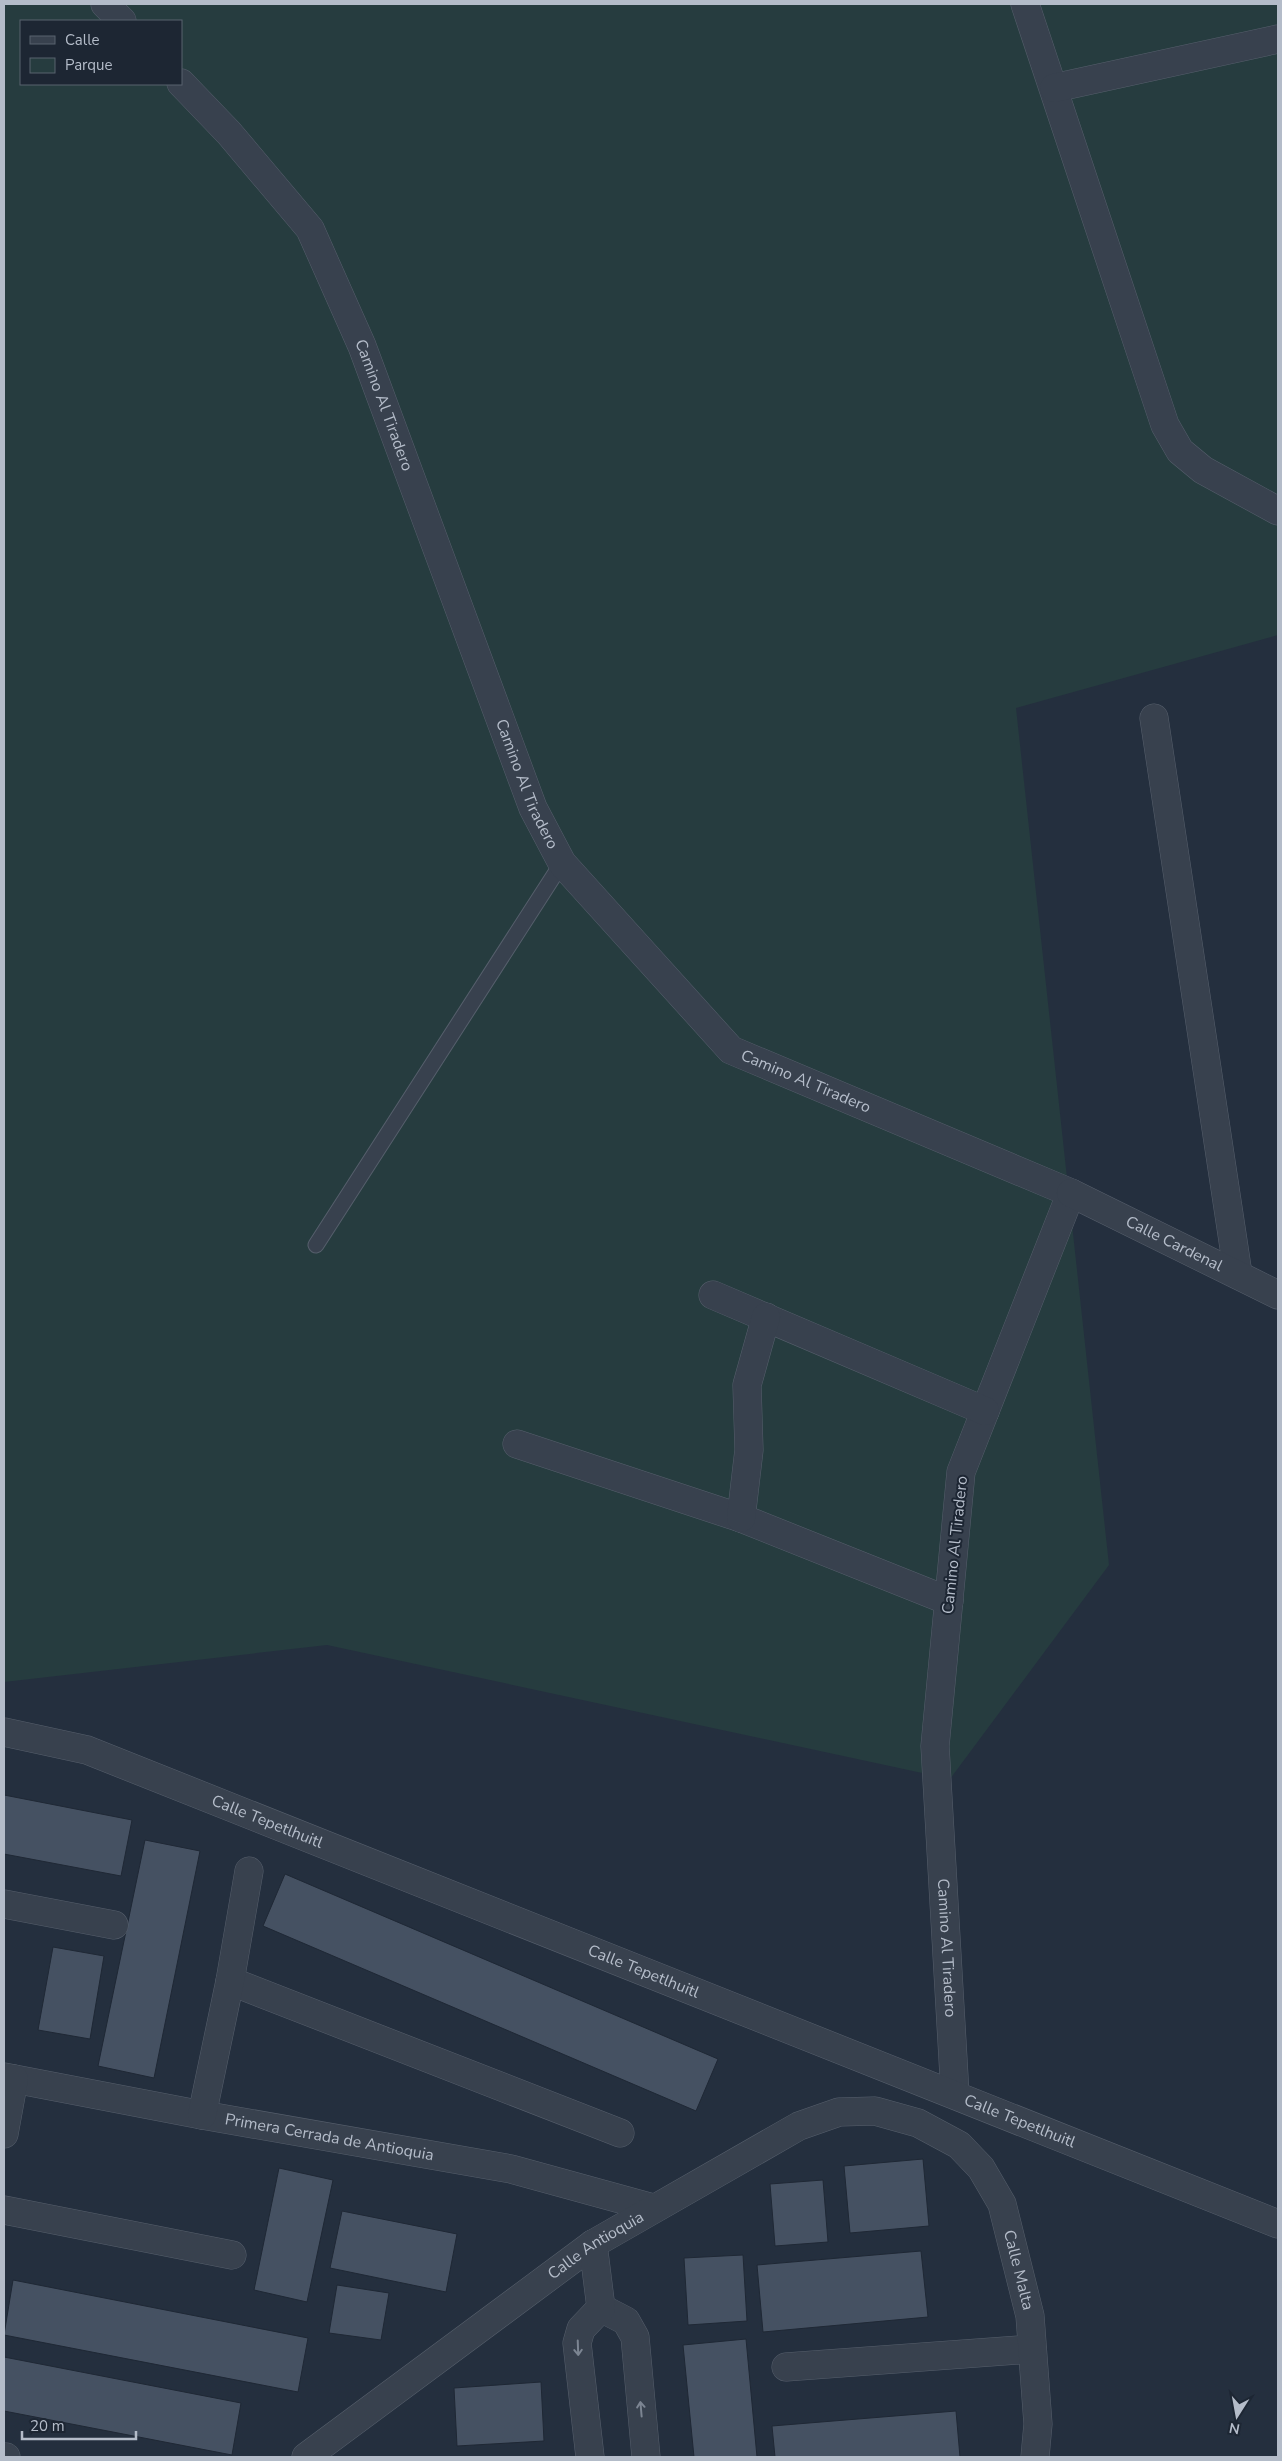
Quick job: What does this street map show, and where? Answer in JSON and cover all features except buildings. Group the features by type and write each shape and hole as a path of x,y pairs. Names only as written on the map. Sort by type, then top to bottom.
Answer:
{"street":[{"path":"105,4 121,20"},
{"path":"1025,4 1165,425 1180,451 1203,470 1278,511"},
{"path":"1054,88 1278,39"},
{"name":"Camino Al Tiradero","path":"182,84 229,133 310,229 362,346 532,808 562,863 730,1050 1071,1193 961,1472 936,1746 955,2094"},
{"path":"1154,718 1238,1274"},
{"name":"Calle Cardenal","path":"1071,1193 1278,1295"},
{"path":"713,1295 985,1411"},
{"path":"741,1518 749,1450 747,1385 766,1317"},
{"path":"517,1444 741,1518 949,1601"},
{"name":"Calle Tepetlhuitl","path":"4,1732 87,1750 1278,2224"},
{"path":"202,2115 230,1981 249,1871"},
{"path":"4,1904 114,1925"},
{"path":"230,1981 620,2133"},
{"path":"4,2134 9,2078"},
{"name":"Primera Cerrada de Antioquia","path":"9,2078 202,2115 511,2169 653,2208"},
{"name":"Calle Antioquia","path":"308,2457 593,2244 799,2126 839,2112 875,2111 918,2123"},
{"name":"Calle Malta","path":"918,2123 960,2145 981,2168 1002,2204 1030,2316 1038,2424 1035,2457"},
{"path":"4,2210 232,2255"},
{"path":"590,2457 577,2343 581,2329 600,2308 593,2244"},
{"path":"600,2308 626,2321 635,2337 646,2457"},
{"path":"786,2367 1032,2349"}],"lane":[{"path":"316,1245 562,863"}],"green space":[{"path":"4,4 1278,4 1278,635 1016,708 1109,1565 950,1779 327,1645 4,1682"}]}
